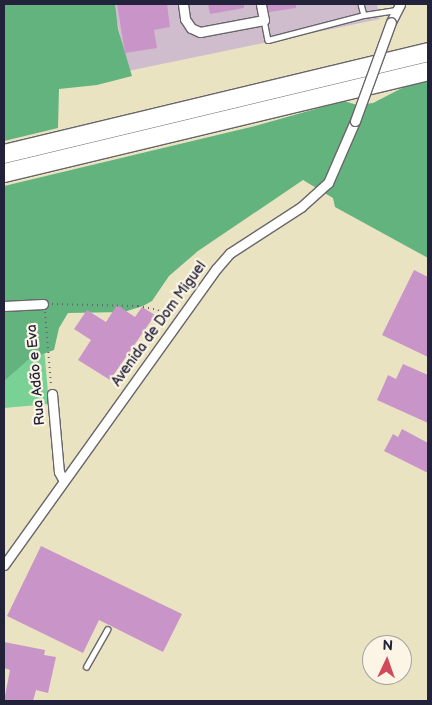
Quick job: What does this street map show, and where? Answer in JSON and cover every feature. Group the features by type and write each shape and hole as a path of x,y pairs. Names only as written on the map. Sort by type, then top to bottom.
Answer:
{"highway":[{"path":"4,154 428,52"},
{"path":"4,173 428,71"}],"street":[{"path":"182,4 186,19 191,28 200,32 264,20 261,4"},
{"name":"Avenida de Dom Miguel","path":"4,565 216,268 230,253 302,207 328,183 355,122 398,7"},
{"name":"Rua Adão e Eva","path":"4,306 43,304"},
{"name":"Rua Adão e Eva","path":"52,394 58,472 64,481"}],"lane":[{"path":"362,4 364,14"},
{"path":"264,20 268,40 364,14 398,7"},
{"path":"86,667 107,630"}],"path":[{"path":"43,304 138,306 158,310 162,314"},
{"name":"Rua Adão e Eva","path":"43,304 52,394"}],"shaded area":[{"path":"113,4 377,4 380,19 128,71"}],"green space":[{"path":"4,4 115,4 118,29 132,76 97,85 59,89 58,128 4,141"},
{"path":"428,81 428,258 335,207 333,198 303,180 198,251 169,276 152,301 124,312 68,313 59,328 54,350 29,359 4,381 4,186 255,126 344,101 357,105 373,103 406,86"},
{"path":"4,312 41,313 49,404 4,408"}],"building":[{"path":"117,4 167,4 170,27 154,30 157,48 125,53"},
{"path":"208,4 244,4 244,8 210,14"},
{"path":"267,4 296,4 296,8 269,12"},
{"path":"414,270 428,277 428,357 382,335"},
{"path":"117,305 135,317 142,307 155,315 110,380 78,360 91,340 74,329 87,310 106,322"},
{"path":"403,364 428,375 428,423 377,400 388,375 396,379"},
{"path":"402,429 428,443 428,473 384,451 393,434 398,437"},
{"path":"41,546 182,614 163,652 99,620 83,653 7,616"},
{"path":"4,642 45,650 44,655 56,657 48,693 36,690 33,701 4,701 10,670 4,668"}]}
